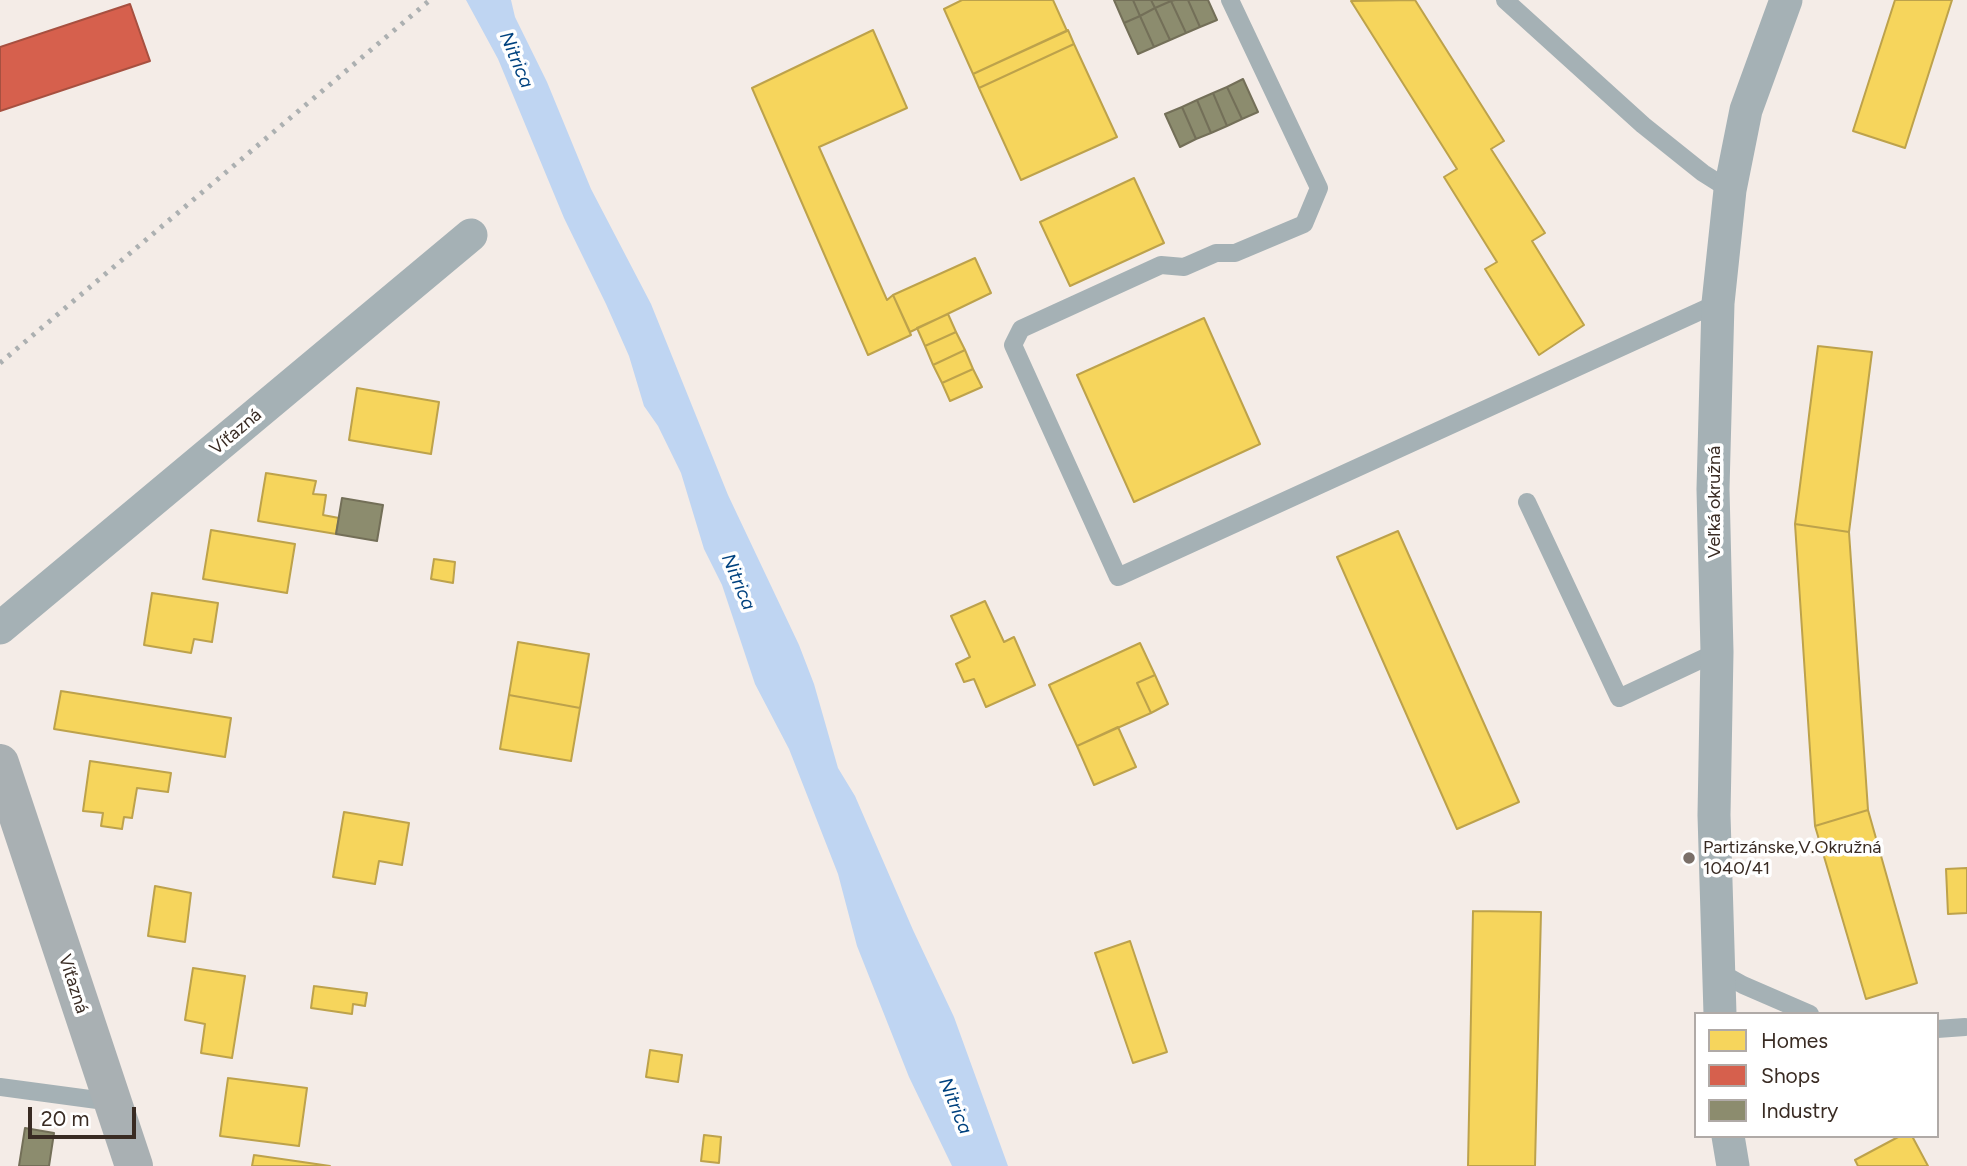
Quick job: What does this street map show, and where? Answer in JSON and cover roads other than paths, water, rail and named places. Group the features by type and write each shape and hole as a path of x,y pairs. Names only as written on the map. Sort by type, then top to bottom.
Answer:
{"main road":[{"name":"Víťazná","path":"0,763 134,1166"}],"street":[{"name":"Veľká okružná","path":"1720,1012 1714,815 1717,652 1713,489 1718,303 1730,191 1746,110 1786,0"},
{"name":"Víťazná","path":"0,628 471,235"},
{"path":"1728,1138 1733,1166"}],"lane":[{"path":"1230,0 1319,188 1304,224 1235,253 1216,253 1184,267 1161,265 1021,329 1013,345 1118,577 1718,303"},
{"path":"1505,0 1643,125 1730,191"},
{"path":"1527,502 1619,698 1717,652"},
{"path":"1718,971 1805,1012"},
{"path":"1939,1029 1965,1027"},
{"path":"0,1087 112,1102"}],"water":[{"name":"Nitrica","path":"466,0 511,0 515,17 547,82 591,189 651,304 728,495 799,645 814,684 838,768 855,796 954,1017 1008,1166 952,1166 909,1077 857,946 838,874 789,749 755,684 722,585 704,549 681,473 658,426 644,406 629,356 564,218 498,59"}],"railway":[{"path":"0,363 430,0"}],"place":[{"name":"Partizánske,V.Okružná 1040/41","path":"1689,858"}]}
